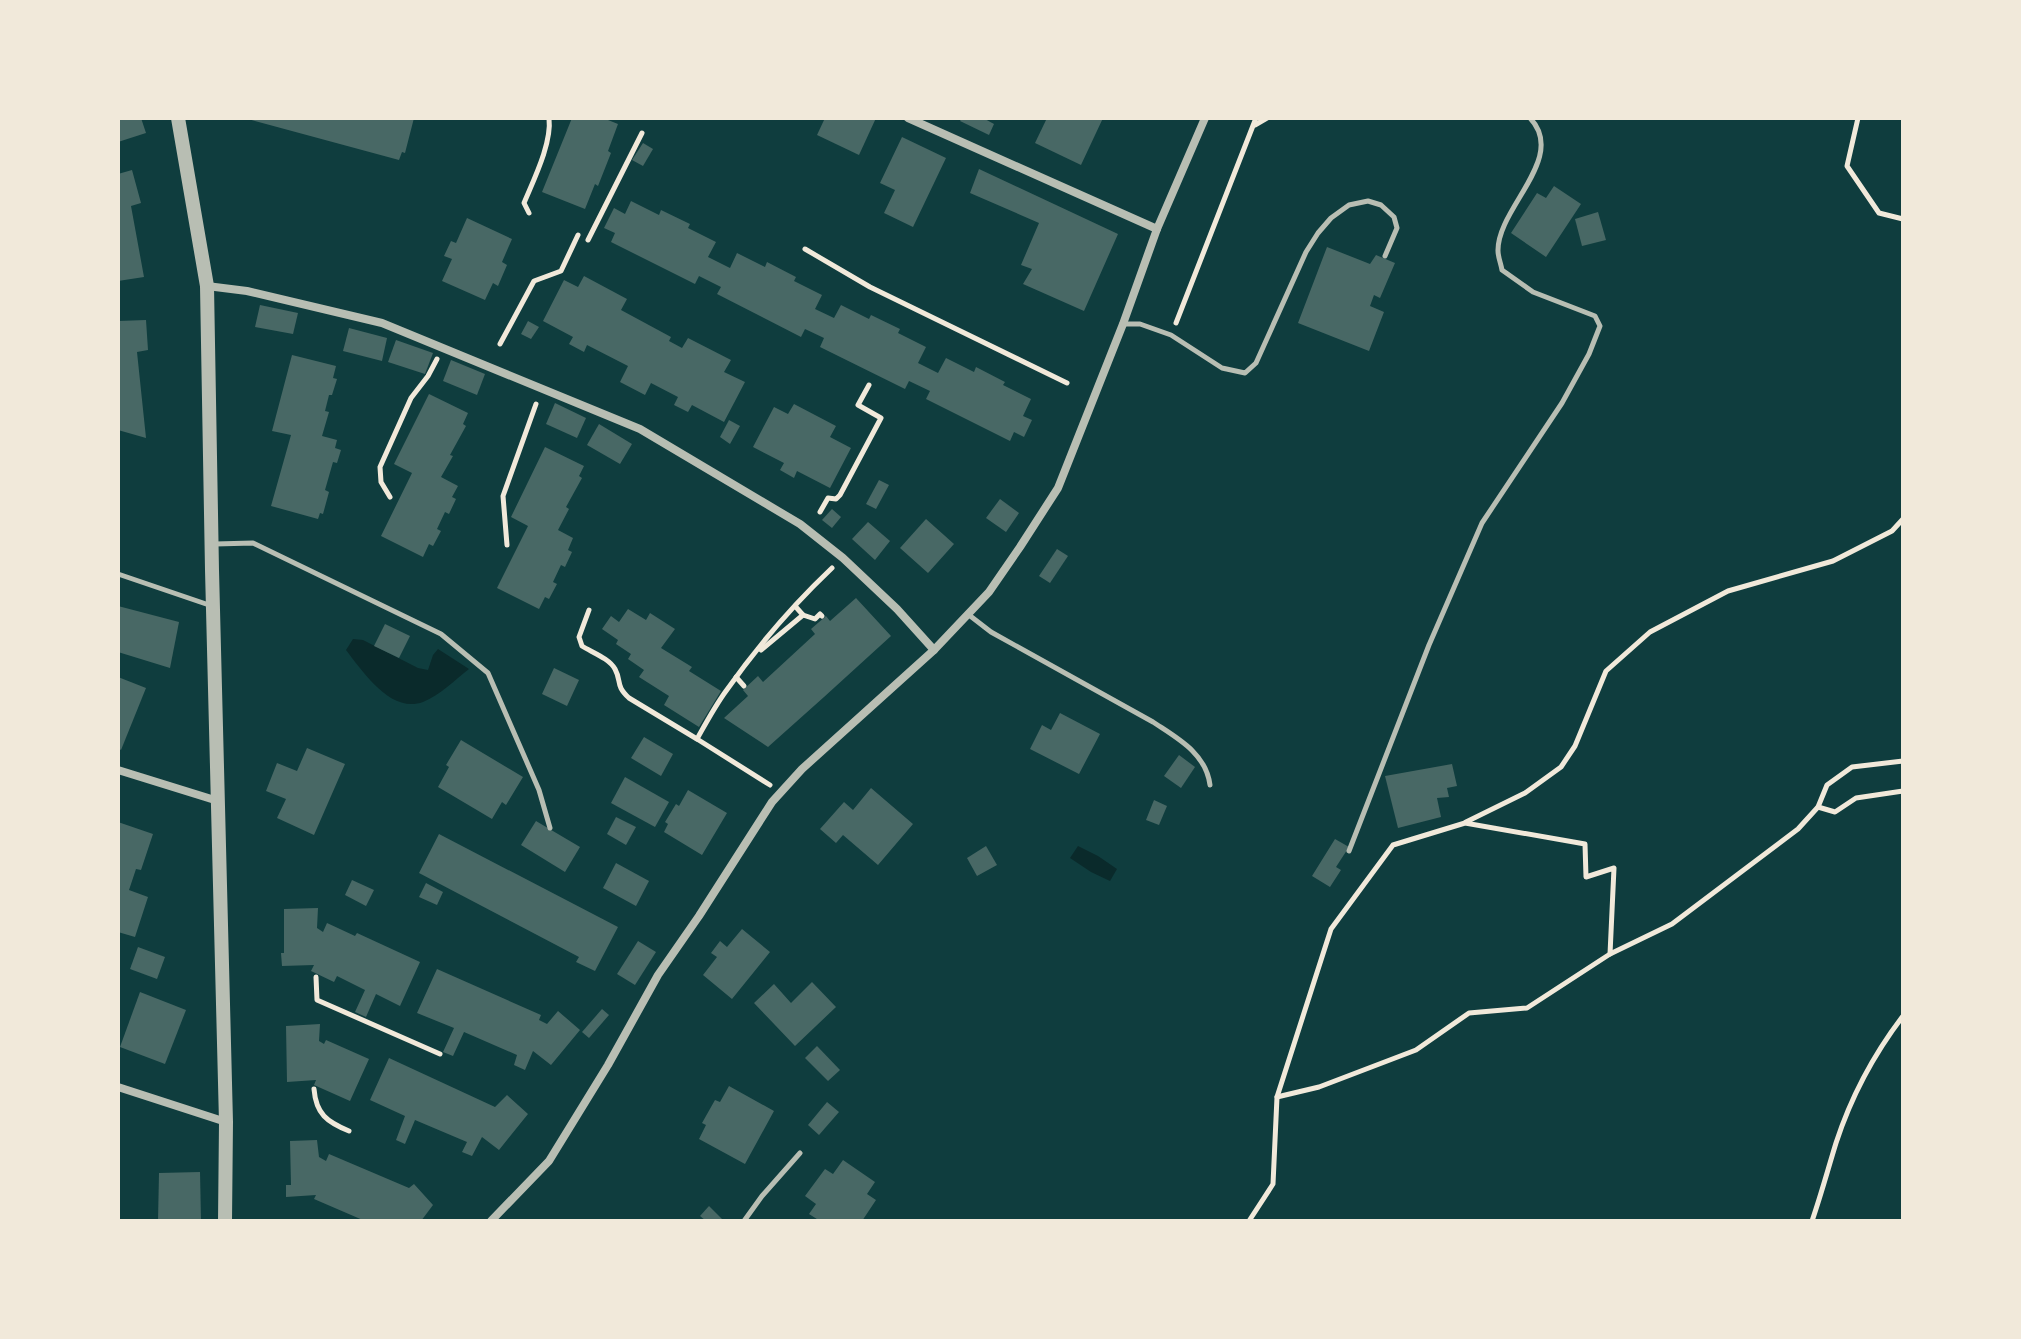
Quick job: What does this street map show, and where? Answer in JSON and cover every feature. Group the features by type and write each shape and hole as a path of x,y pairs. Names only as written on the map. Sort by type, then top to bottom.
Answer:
{"street":[{"path":"178,118 207,286 226,1122 225,1221"},
{"path":"908,118 1157,229"},
{"path":"491,1221 549,1161 658,975 772,802 802,769 934,650 997,581 1020,547 1058,488 1157,229 1205,118"},
{"path":"207,286 247,291 382,323 640,429 800,524 843,558 897,609 934,650"},
{"path":"118,770 219,801"},
{"path":"118,1087 226,1122"}],"lane":[{"path":"1349,851 1429,645 1482,523 1562,403 1589,354 1600,326 1595,316 1533,292 1502,270 1498,250 1506,221 1540,159 1541,143 1530,118"},
{"path":"1123,324 1140,324 1171,335 1222,368 1245,373 1256,363 1306,252 1331,218 1349,205 1368,201 1381,205 1394,217 1397,228 1385,256"},
{"path":"212,544 253,543 441,634 488,673 539,790 550,828"},
{"path":"118,574 213,606"},
{"path":"968,614 991,632 1175,737 1200,759 1210,785"},
{"path":"744,1221 800,1153"}],"path":[{"path":"529,213 524,203 542,158 550,128 549,118"},
{"path":"1171,335 1255,122 1267,118"},
{"path":"1858,118 1847,166 1879,213 1903,219"},
{"path":"588,240 642,133"},
{"path":"500,344 534,281 561,271 578,235"},
{"path":"805,249 870,287 1067,383"},
{"path":"390,497 381,482 380,467 411,398 428,376 443,348"},
{"path":"820,512 828,498 836,499 840,495 881,418 858,405 869,385"},
{"path":"507,545 503,496 541,389"},
{"path":"1249,1221 1273,1184 1277,1097 1331,929 1393,845 1465,823 1525,793 1561,767 1575,746 1606,671 1650,632 1728,591 1833,561 1892,531 1903,519"},
{"path":"697,739 725,691 752,657 795,606 843,558"},
{"path":"795,606 803,615 815,619 820,614 822,616"},
{"path":"589,610 579,637 582,646 610,663 615,669 620,689 629,698 781,792"},
{"path":"752,657 803,615"},
{"path":"736,677 744,686"},
{"path":"1277,1097 1319,1087 1416,1050 1469,1013 1527,1008 1610,954 1672,924 1798,829 1818,807 1827,785 1852,767 1903,761"},
{"path":"1818,807 1835,812 1856,798 1903,791"},
{"path":"1465,823 1585,844 1586,877 1614,868 1610,954"},
{"path":"316,977 317,1000 440,1054"},
{"path":"1812,1221 1837,1140 1860,1084 1903,1016"},
{"path":"314,1089 315,1103 322,1115 349,1131"}],"water":[{"path":"353,639 363,640 418,668 428,670 438,649 469,669 423,702 400,702 379,689 346,650"},
{"path":"1078,846 1117,869 1110,881 1070,858"}],"building":[{"path":"118,118 141,118 146,133 118,142"},
{"path":"244,118 414,118 405,153 402,152 399,160"},
{"path":"572,118 603,118 618,124 608,151 611,153 585,209 542,192"},
{"path":"825,118 876,118 859,155 817,135"},
{"path":"962,118 983,118 994,124 989,135 960,121"},
{"path":"1047,118 1103,118 1081,165 1035,143"},
{"path":"902,137 946,158 913,227 884,213 895,190 880,183"},
{"path":"643,143 653,149 643,166 632,160"},
{"path":"979,169 1118,234 1084,311 1023,284 1032,269 1021,265 1039,223 970,193"},
{"path":"132,170 141,203 131,206 144,277 118,281 118,174"},
{"path":"1554,186 1581,204 1546,257 1511,233 1537,193 1546,198"},
{"path":"631,201 659,215 661,210 690,224 688,228 716,242 708,257 730,268 737,253 765,267 767,262 796,277 794,281 822,295 815,309 834,318 841,305 869,319 871,315 900,329 898,333 926,347 918,363 938,373 946,358 974,372 976,367 1005,382 1003,385 1031,399 1023,416 1032,420 1024,437 1014,432 1010,441 926,399 930,391 909,381 905,389 820,347 824,338 805,329 801,337 717,294 721,287 699,276 695,284 611,242 615,233 604,228 614,208 625,214"},
{"path":"1598,212 1606,240 1582,246 1575,219"},
{"path":"467,218 512,239 502,262 507,265 498,286 493,283 485,300 442,281 452,259 444,256 451,241 456,243"},
{"path":"1327,247 1370,264 1376,255 1395,263 1380,298 1374,295 1370,306 1384,312 1369,351 1298,323"},
{"path":"584,276 627,299 621,310 671,337 669,341 682,348 688,338 731,360 724,372 745,382 724,422 692,405 688,412 674,405 678,397 651,383 645,395 620,382 628,366 587,345 584,352 569,344 573,337 543,321 564,280 578,287"},
{"path":"260,305 298,313 293,334 255,327"},
{"path":"146,320 148,350 137,352 146,438 118,430 118,321"},
{"path":"528,321 539,327 531,339 521,334"},
{"path":"349,328 387,338 382,361 343,351"},
{"path":"396,340 433,353 425,374 388,362"},
{"path":"292,355 336,366 333,378 337,379 332,395 329,395 325,411 329,412 322,436 337,440 335,448 341,450 337,463 333,462 325,490 329,492 323,514 320,513 318,519 271,506 291,435 272,431"},
{"path":"451,360 485,374 477,395 443,381"},
{"path":"429,394 468,413 463,424 466,426 441,477 458,486 452,497 456,499 449,514 445,512 437,529 441,531 433,546 429,544 423,557 381,536 412,473 394,464"},
{"path":"555,403 586,418 577,438 546,424"},
{"path":"794,404 836,426 830,437 851,448 830,488 797,471 794,478 780,470 784,463 753,447 774,407 788,414"},
{"path":"729,420 740,426 730,444 720,437"},
{"path":"599,424 632,444 620,464 587,445"},
{"path":"545,447 584,466 579,476 582,478 558,530 573,538 568,550 572,552 565,567 561,565 553,582 557,584 549,599 545,597 539,609 497,588 528,526 511,517"},
{"path":"879,480 889,485 876,509 866,504"},
{"path":"1000,499 1019,513 1006,532 986,518"},
{"path":"832,509 841,517 832,528 822,520"},
{"path":"926,519 954,544 928,573 900,548"},
{"path":"868,522 890,541 875,560 852,539"},
{"path":"1057,549 1068,556 1050,583 1039,576"},
{"path":"856,598 891,636 824,697 768,747 724,718 748,696 743,690 758,676 763,682 815,634 811,629 826,616 830,621"},
{"path":"118,606 179,622 170,668 118,652"},
{"path":"628,609 646,620 650,613 675,629 661,648 692,667 689,671 721,691 699,727 664,705 669,696 639,677 644,670 628,659 631,654 616,644 618,640 602,629 611,616 619,622"},
{"path":"385,624 410,636 399,658 374,646"},
{"path":"554,668 579,680 567,706 542,694"},
{"path":"118,677 146,688 121,750 118,748"},
{"path":"1060,713 1100,734 1079,774 1030,749 1042,725 1051,730"},
{"path":"644,737 673,754 661,776 631,758"},
{"path":"461,740 523,777 506,805 502,802 492,819 438,787 449,767 446,765"},
{"path":"307,748 345,764 314,835 277,818 286,799 266,791 277,763 297,771"},
{"path":"1179,755 1195,767 1181,788 1164,776"},
{"path":"1452,764 1457,786 1447,788 1449,797 1437,798 1441,817 1398,828 1385,776"},
{"path":"625,777 669,802 655,827 611,803"},
{"path":"871,788 913,824 878,865 843,835 836,843 820,829 844,802 853,810"},
{"path":"688,790 727,813 702,855 664,832 668,824 665,822"},
{"path":"1154,800 1167,806 1159,825 1146,820"},
{"path":"616,817 636,827 626,845 607,834"},
{"path":"536,821 580,847 565,872 521,845"},
{"path":"118,822 153,834 141,870 136,869 129,890 148,897 135,937 118,932"},
{"path":"439,834 618,927 595,971 576,962 579,957 419,873"},
{"path":"1335,839 1349,847 1336,867 1341,870 1330,887 1312,876"},
{"path":"986,846 997,865 977,876 967,858"},
{"path":"616,863 649,881 636,906 603,888"},
{"path":"352,880 374,890 366,906 345,895"},
{"path":"426,883 443,892 437,905 419,897"},
{"path":"318,908 317,928 323,932 327,923 420,962 400,1006 376,994 366,1017 355,1012 365,990 337,976 334,982 311,971 314,965 282,966 284,909"},
{"path":"742,929 770,952 732,999 703,975 717,957 711,953 720,941 727,947"},
{"path":"638,941 656,952 635,985 617,974"},
{"path":"138,947 165,957 157,979 130,969"},
{"path":"437,969 541,1015 539,1020 547,1024 558,1011 580,1030 551,1065 533,1051 525,1070 514,1065 517,1055 464,1032 453,1056 443,1052 454,1028 417,1013"},
{"path":"812,982 836,1007 795,1046 754,1003 774,984 791,1003"},
{"path":"140,992 186,1010 165,1064 120,1047"},
{"path":"602,1009 609,1015 589,1038 582,1032"},
{"path":"320,1024 319,1041 324,1044 326,1040 369,1059 350,1101 314,1085 316,1080 287,1082 286,1026"},
{"path":"817,1046 840,1070 828,1081 805,1058"},
{"path":"389,1058 495,1107 507,1095 528,1114 499,1150 482,1137 472,1156 462,1152 467,1142 415,1120 405,1144 396,1140 405,1116 370,1100"},
{"path":"729,1086 774,1111 745,1164 699,1139 706,1125 702,1123 715,1100 720,1102"},
{"path":"827,1102 839,1112 819,1135 808,1125"},
{"path":"317,1140 319,1157 326,1161 329,1154 409,1188 414,1184 433,1205 421,1221 365,1221 314,1199 316,1195 286,1197 286,1185 291,1185 290,1141"},
{"path":"843,1160 875,1182 867,1194 876,1200 862,1221 820,1221 809,1214 816,1204 805,1196 825,1169 833,1174"},
{"path":"200,1172 201,1221 158,1221 159,1173"},
{"path":"709,1206 721,1221 706,1221 700,1216"}]}
